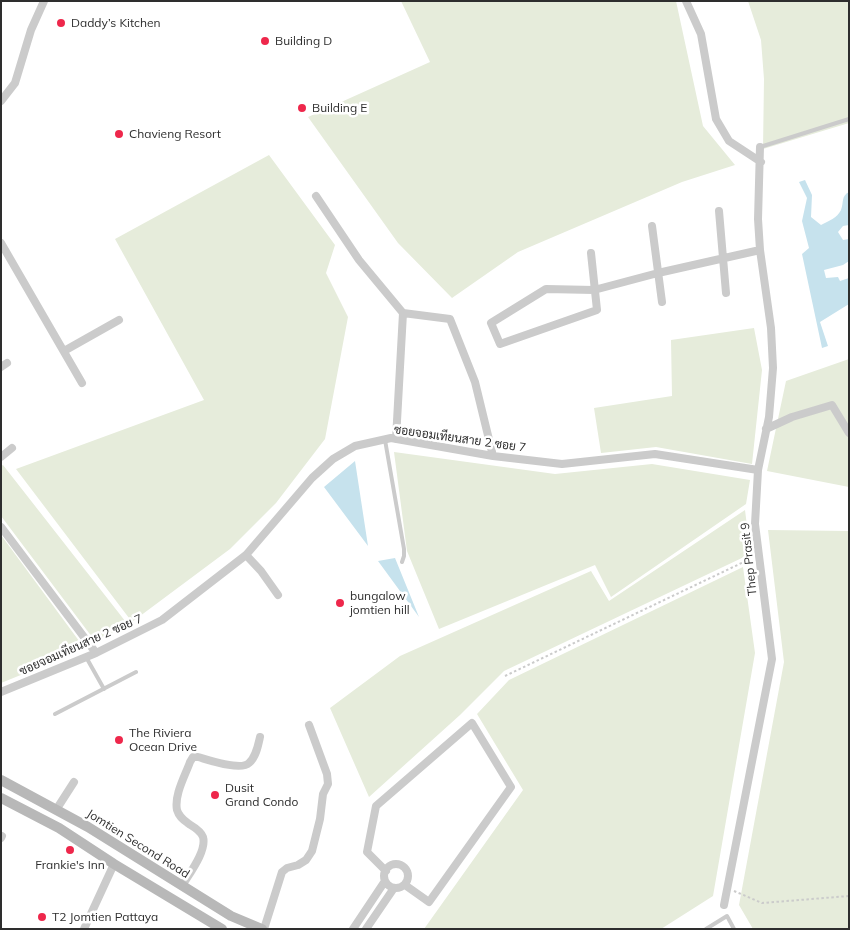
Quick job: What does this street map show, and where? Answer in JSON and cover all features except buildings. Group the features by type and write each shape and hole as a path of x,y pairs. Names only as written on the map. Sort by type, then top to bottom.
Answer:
{"main road":[{"name":"Jomtien Second Road","path":"1,780 88,827 231,916 263,929"},
{"path":"1,798 59,828 218,928"}],"street":[{"path":"1,101 15,83 31,30 44,1"},
{"path":"686,1 701,34 716,119 729,141 761,162"},
{"name":"Thep Prasit 9","path":"724,905 772,659 756,524 758,470 766,429 773,368 771,328 760,250 758,219 760,147"},
{"path":"316,196 359,260 403,313 396,439"},
{"path":"719,211 726,293"},
{"path":"652,226 662,302"},
{"path":"1,243 82,383"},
{"path":"590,253 594,290 597,310 500,344 491,323 546,289 594,290 658,273 760,250"},
{"path":"403,313 450,319 474,382 493,456"},
{"path":"64,351 120,320"},
{"path":"766,429 792,417 832,405 849,432"},
{"name":"ซอยจอมเทียนสาย 2 ซอย 7","path":"1,692 96,653 162,620 246,555 312,478 333,459 355,446 396,439 493,456 562,464 654,454 758,470"},
{"path":"1,457 12,448"},
{"path":"1,527 96,653"},
{"path":"246,555 261,571 278,595"},
{"path":"386,871 367,852 376,806 472,723 511,787 429,902 404,884"},
{"path":"263,929 282,872 306,860 312,851 320,819 323,794 328,784 309,725"},
{"path":"182,886 199,858 203,845 203,836 198,829 180,818 177,810 177,800 190,762 193,757 198,757 240,767 248,765 254,756 260,737"},
{"path":"56,810 74,782"},
{"path":"84,929 114,864"},
{"path":"395,865 400,865 405,869 408,876 404,884 399,888 394,888 385,881 386,871 389,867 395,865"},
{"path":"353,929 385,881"},
{"path":"366,929 394,888"}],"lane":[{"path":"760,147 849,119"},
{"path":"385,440 404,549 402,562"},
{"path":"86,657 104,689"},
{"path":"55,714 136,672"},
{"path":"706,929 727,916 734,929"}],"path":[{"path":"505,676 759,555"},
{"path":"727,888 762,903 849,896"}],"green space":[{"path":"401,1 676,1 703,126 735,165 682,182 518,252 452,298 398,243 308,117 430,62"},
{"path":"748,1 849,1 849,123 763,149 764,79 761,40"},
{"path":"269,155 335,245 326,273 348,317 325,439 276,503 230,549 132,622 16,469 204,400 115,239"},
{"path":"754,328 762,370 752,464 656,447 601,453 594,408 672,396 671,340"},
{"path":"849,359 849,487 767,471 786,381"},
{"path":"394,452 555,474 652,464 750,480 746,504 611,597 595,565 439,629 407,551"},
{"path":"3,465 129,626 95,641 1,516 1,466"},
{"path":"745,510 750,550 744,557 504,671 460,715 369,797 330,708 400,656 591,571 609,601"},
{"path":"768,530 849,531 849,929 753,929 739,905 784,662"},
{"path":"1,535 85,649 1,683"},
{"path":"743,567 755,653 713,896 661,929 424,929 523,790 477,714 509,680"}],"water":[{"path":"805,180 812,195 811,217 821,225 837,215 841,210 844,197 849,192 849,225 843,226 838,232 843,240 849,239 849,261 843,265 824,270 826,278 838,277 840,281 849,278 849,304 820,322 828,346 822,348 802,254 809,248 802,221 807,198 799,182"},
{"path":"355,461 368,546 324,487"},
{"path":"395,558 419,617 378,561"}],"place":[{"name":"Daddy’s Kitchen","path":"61,23"},
{"name":"Building D","path":"265,41"},
{"name":"Building E","path":"302,108"},
{"name":"Chavieng Resort","path":"119,134"},
{"name":"bungalow jomtien hill","path":"340,603"},
{"name":"The Riviera Ocean Drive","path":"119,740"},
{"name":"Dusit Grand Condo","path":"215,795"},
{"name":"Frankie's Inn","path":"70,850"},
{"name":"T2 Jomtien Pattaya","path":"42,917"}]}
